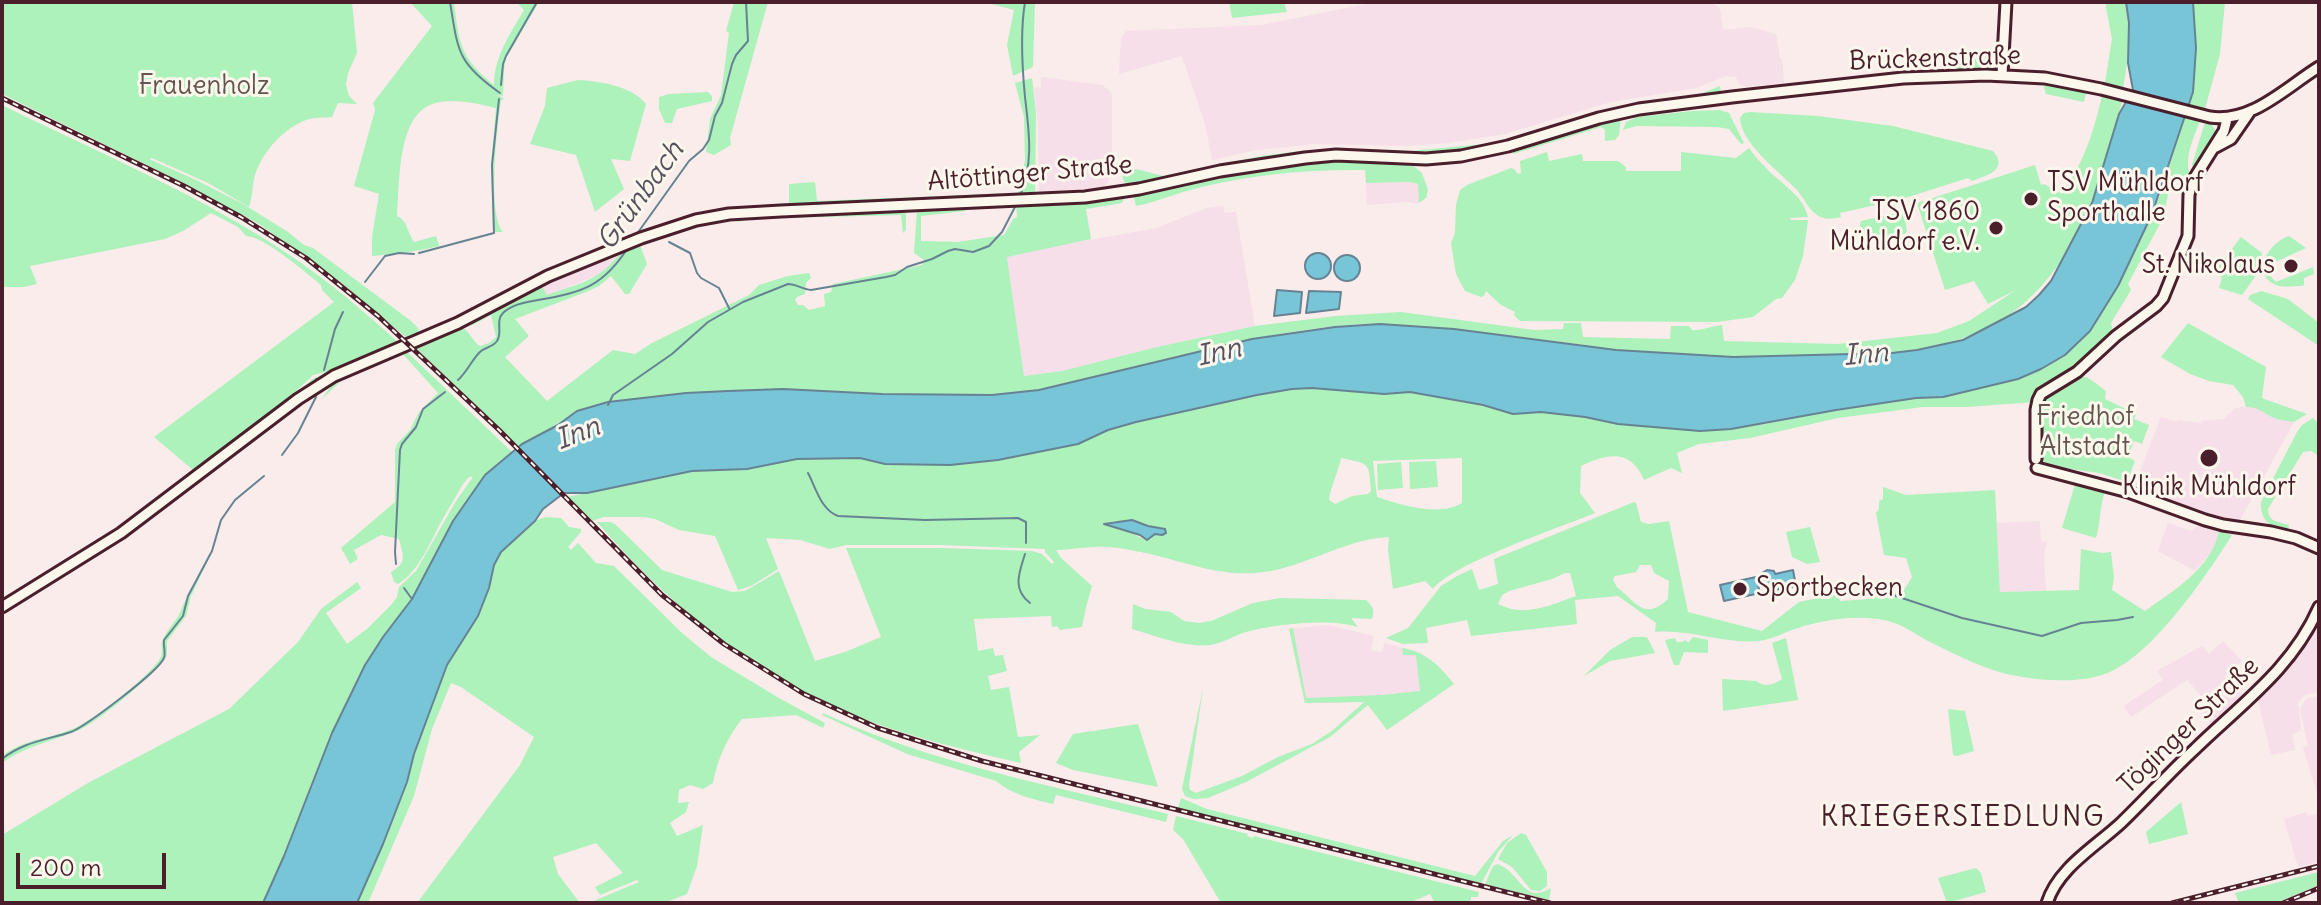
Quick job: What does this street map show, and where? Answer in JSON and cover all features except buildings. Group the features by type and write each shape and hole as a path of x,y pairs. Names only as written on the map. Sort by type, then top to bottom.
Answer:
{"main road":[{"path":"2002,75 2006,2"},
{"path":"1986,75 1995,68 2002,53"},
{"path":"2002,53 2022,75"},
{"path":"2319,67 2249,113 2211,152 2192,182 2188,236 2163,298 2077,372 2041,394 2036,410 2041,465 2205,520 2296,538 2319,548"},
{"name":"Brückenstraße","path":"1732,97 1903,78 2022,75 2109,91 2209,117 2229,119"},
{"name":"Altöttinger Straße","path":"2,607 121,533 334,376 458,323 548,276 679,225 729,214 1085,197 1282,160 1336,155 1418,159 1461,156 1631,111 1732,97"},
{"path":"2227,135 2229,119 2249,113"},
{"path":"2209,117 2227,135"},
{"name":"Töginger Straße","path":"2047,903 2063,875 2261,689 2299,643 2319,607"}],"shaded area":[{"path":"1376,2 1712,2 1720,9 1723,30 1750,27 1776,34 1784,83 1745,87 1739,84 1736,77 1726,76 1696,88 1611,102 1505,134 1409,146 1314,144 1257,150 1212,160 1205,124 1182,56 1119,74 1121,38 1126,31 1262,25"},
{"path":"1041,77 1102,85 1110,91 1112,167 1107,184 1102,188 1039,192 1034,88 1041,87"},
{"path":"1366,183 1418,184 1419,203 1367,205"},
{"path":"1223,206 1224,213 1236,212 1255,326 1062,371 1024,376 1007,256 1157,228 1207,208"},
{"path":"624,248 598,275 547,295 540,283"},
{"name":"Klinik Mühldorf","path":"2255,407 2294,422 2240,520 2230,522 2204,515 2133,489 2161,417 2177,422 2201,423 2224,419 2234,409"},
{"path":"2040,521 2041,541 2047,542 2044,555 2046,591 2000,592 1997,523"},
{"path":"2168,523 2191,531 2199,525 2219,531 2216,546 2195,571 2158,551"},
{"path":"1328,625 1374,636 1371,650 1381,652 1385,643 1422,653 1429,696 1305,703 1289,629"},
{"path":"2319,630 2319,692 2305,695 2298,702 2301,727 2300,731 2292,734 2295,750 2271,755 2258,700 2295,659 2312,631"},
{"path":"2223,641 2242,661 2224,677 2246,698 2213,727 2199,708 2206,702 2187,680 2131,717 2124,706 2163,680 2157,671 2202,646 2209,654"},
{"path":"2319,696 2319,790 2316,790 2303,747 2308,746 2300,709 2306,699"},
{"path":"2306,812 2307,816 2319,813 2319,862 2298,867 2284,819"}],"green space":[{"name":"Frauenholz","path":"2,2 352,2 357,53 346,85 349,96 357,104 338,103 332,117 306,120 282,135 259,166 249,207 208,183 149,159 243,204 313,248 411,321 419,334 408,339 340,282 259,224 2,94"},
{"path":"410,2 454,2 463,49 474,66 494,85 500,55 524,10 516,2 539,2 506,58 503,96 497,95 504,98 497,129 494,189 498,222 503,232 493,232 491,165 496,108 440,102 426,107 415,118 408,132 400,167 397,216 405,223 414,242 436,236 439,246 372,256 379,194 354,186 375,110 373,103 432,26"},
{"path":"734,2 768,2 730,138 731,145 714,155 706,152 710,119 721,95 729,33 726,31"},
{"path":"984,2 1035,2 1033,67 1013,76 1007,45 1014,10"},
{"path":"1229,2 1284,2 1287,12 1232,18"},
{"path":"2105,2 2126,2 2128,45 2123,88 2105,83 2112,39"},
{"path":"2193,2 2225,2 2220,54 2205,109 2189,105 2195,67"},
{"path":"1985,48 1993,51 1995,56 1990,68 1953,70 1953,66 1963,65 1963,58 1985,60"},
{"path":"1032,78 1036,113 1035,197 734,211 733,207 789,203 789,184 815,182 817,201 1017,193 1025,160 1024,117 1015,83"},
{"path":"578,80 624,89 646,104 630,161 611,159 624,189 595,212 576,155 530,144 545,106 547,88"},
{"path":"2043,84 2086,93 2084,102 2046,94"},
{"path":"1720,86 1721,93 1614,110 1489,147 1425,155 1307,154 1128,184 1122,175 1127,170 1136,169 1163,176 1300,151 1411,151 1484,144 1617,107 1700,94"},
{"path":"708,92 712,101 677,109 672,123 665,123 659,109 659,97"},
{"path":"2102,96 2122,101 2119,114 2085,217 2058,265 2022,305 1999,321 1975,334 1923,348 1841,356 1689,356 1429,327 1352,325 1252,339 1039,390 992,395 728,391 686,393 590,406 519,447 415,347 461,327 480,346 489,343 496,337 491,315 471,326 484,314 540,283 547,295 588,280 639,242 647,264 629,294 625,294 611,276 586,292 515,319 529,336 505,357 547,401 613,350 635,354 749,295 759,285 809,273 811,278 806,283 805,294 795,300 809,310 825,306 824,294 831,292 833,284 922,265 924,260 914,253 917,210 964,207 965,211 921,216 921,241 958,242 1004,235 1017,217 1016,204 1126,195 1122,203 1086,209 1091,239 1007,257 1024,376 1062,371 1255,326 1401,312 1534,330 1563,329 1564,323 1581,323 1583,337 1670,339 1671,326 1689,326 1695,330 1722,325 1724,341 1837,344 1937,333 1969,321 2016,290 1988,304 1974,281 1945,290 1917,203 2035,165 2041,185 2062,194 2087,147"},
{"path":"2,105 186,194 257,234 320,276 401,345 332,372 195,472 313,379 330,371 313,375 293,394 193,470 154,437 334,302 321,285 285,256 211,213 165,239 30,266 37,284 2,287"},
{"path":"1720,110 1729,113 1744,143 1741,144 1729,129 1717,127 1636,126 1623,130 1626,122 1637,117"},
{"path":"1750,112 1818,116 1893,126 1993,151 1999,163 1994,171 1972,181 1968,178 1902,199 1840,213 1841,217 1825,218 1811,210 1797,190 1747,138 1740,118"},
{"path":"1621,117 1619,135 1615,140 1605,141 1605,130 1601,127 1513,154 1513,149"},
{"path":"2185,117 2200,121 2189,154 2189,174 2171,181 2163,218 2128,284 2131,290 2111,323 2113,332 2035,402 1923,407 1838,418 1750,438 1699,444 1677,453 1682,473 1671,468 1644,480 1625,458 1600,459 1581,466 1580,493 1595,513 1484,557 1444,579 1433,589 1425,581 1393,589 1389,537 1355,543 1289,566 1255,573 1224,572 1116,548 1056,550 1092,586 1082,627 1060,630 1057,626 1052,627 1051,616 974,619 978,651 993,648 995,656 1003,655 1007,671 988,676 991,690 1009,687 1018,737 1040,735 1019,752 1021,763 882,726 788,684 752,662 685,611 597,522 616,525 662,570 732,592 745,591 779,571 815,661 881,637 846,548 1032,551 1042,554 1052,564 1054,562 1045,549 846,545 830,549 800,540 766,538 778,569 751,586 738,590 715,536 679,530 643,517 604,517 592,521 567,497 692,471 747,469 797,459 860,458 885,464 950,465 999,460 1078,444 1108,430 1136,422 1292,389 1384,394 1410,392 1525,414 1541,412 1618,424 1700,431 1765,424 1916,398 1943,397 2018,379 2041,369 2079,343 2118,286 2159,198","holes":["1341,458 1366,466 1371,491 1335,504 1329,500","1462,458 1462,503 1431,509 1377,497 1373,461","1132,520 1154,527 1155,534 1146,540 1107,522"]},
{"path":"2205,122 2212,125 2216,132 2193,167 2192,165"},
{"path":"1749,148 1796,196 1808,217 1790,218 1808,220 1803,256 1795,280 1782,298 1776,299 1753,317 1717,322 1520,321 1515,312 1501,305 1486,291 1481,297 1465,291 1456,274 1451,243 1460,190 1511,168 1521,173 1520,161 1547,152 1549,161 1582,154 1583,161 1618,161 1626,167 1626,171 1681,171 1681,152 1736,158"},
{"path":"1326,159 1411,164 1422,173 1428,190 1426,198 1419,203 1418,184 1410,182 1366,183 1365,170 1250,177 1136,206 1133,193 1196,179"},
{"path":"847,211 861,214 902,211 906,214 906,230 903,233 901,215 744,219 737,222 736,217"},
{"path":"1901,212 1904,214 1905,234 1864,242 1861,221"},
{"path":"2289,236 2306,248 2269,265 2268,274 2276,282 2313,267 2314,274 2304,278 2302,286 2276,285 2264,273 2263,266 2269,251"},
{"path":"2241,237 2262,253 2257,274 2242,295 2219,288 2222,278 2214,272"},
{"path":"2261,291 2288,299 2319,323 2319,346 2248,299"},
{"path":"2188,323 2266,367 2264,399 2307,414 2294,422 2246,407 2243,397 2233,385 2190,374 2161,357"},
{"path":"406,351 512,452 495,466 468,498 412,598 375,647 332,733 263,903 2,903 2,835 88,783 229,709 298,642 321,609 357,582 361,588 326,613 347,644 392,604 399,587 416,571 473,477 463,484 418,564 398,584 394,582 391,572 402,562 399,539 381,535 354,550 358,559 350,564 341,548 395,502 397,444 410,430 419,412 438,393 402,353 343,379 322,399 337,377"},
{"name":"Friedhof Altstadt","path":"2078,376 2093,381 2106,391 2105,399 2136,414 2134,419 2149,425 2142,444 2134,441 2128,457 2135,461 2127,482 2099,473 2050,466 2043,461 2040,428 2043,402 2046,396"},
{"path":"2313,418 2319,424 2319,456 2311,451 2303,452 2268,509 2272,519 2289,525 2288,530 2276,527 2262,514 2261,502 2297,432"},
{"path":"1436,461 1438,487 1410,489 1409,462"},
{"path":"1401,462 1403,488 1378,490 1377,464"},
{"path":"2075,484 2105,492 2096,538 2062,528"},
{"path":"1883,487 1906,495 1995,490 2000,592 2079,590 2081,549 2111,552 2112,590 2145,611 2179,587 2200,567 2215,544 2219,531 2232,535 2179,610 2145,647 2112,671 2084,679 2050,680 2000,672 1956,655 1898,624 1877,619 1831,620 1758,641 1655,632 1656,623 1618,596 1575,600 1577,624 1471,636 1467,620 1426,628 1428,643 1403,644 1386,638 1408,628 1441,586 1457,576 1472,569 1479,590 1498,584 1494,559 1634,502 1641,522 1669,521 1688,612 1762,631 1799,602 1823,597 1828,590 1839,586 1840,601 1871,599 1871,586 1901,595 1912,577 1906,558 1884,555 1876,513 1879,501 1883,499","holes":["1640,565 1651,565 1654,573 1669,581 1668,599 1655,608 1640,607 1619,589 1613,579 1636,572","1570,573 1576,596 1528,610 1498,604 1502,595 1509,591"]},
{"path":"545,517 561,518 569,527 581,529 568,547 571,550 578,543 596,563 614,566 711,657 825,723 823,728 796,715 742,719 723,750 713,783 703,789 690,785 679,790 678,803 689,802 686,812 670,823 677,836 703,825 697,866 687,894 664,903 589,903 639,882 637,880 600,895 595,887 623,873 596,843 553,857 558,874 580,903 417,903 520,765 534,737 451,683 432,729 414,796 368,903 357,903 407,782 414,754 447,665 478,616 494,565 501,552 535,521"},
{"path":"1810,527 1820,562 1807,564 1792,557 1786,532"},
{"path":"209,554 186,616 167,641 167,655 151,674 86,726 29,748 2,763 2,756 11,750 86,722 143,678 161,657 166,633"},
{"path":"1280,598 1366,600 1373,609 1373,616 1372,619 1351,618 1358,627 1333,623 1287,625 1246,632 1211,645 1181,643 1132,629 1133,604 1145,609 1171,612 1184,621 1199,623 1253,603"},
{"path":"1293,628 1306,698 1420,691 1416,655 1403,655 1402,648 1431,660 1454,684 1387,730 1368,705 1330,737 1246,782 1208,798 1185,796 1182,789 1203,688 1189,785 1190,790 1196,793 1312,744 1364,702 1305,703 1289,629"},
{"path":"1632,637 1647,637 1655,653 1610,661 1584,676 1610,650"},
{"path":"1693,637 1708,640 1708,653 1684,652 1679,665 1674,665 1665,640 1675,638 1677,642 1686,640 1688,643"},
{"path":"1786,638 1798,700 1723,711 1722,679 1756,681 1766,685 1782,679 1772,643"},
{"path":"1948,709 1965,711 1974,751 1953,755"},
{"path":"823,713 864,731 949,760 1168,814 1166,822 1056,795 1053,804 1023,796 996,781 907,754"},
{"path":"1138,724 1158,787 1073,770 1056,763 1073,734"},
{"path":"1181,798 1207,809 1475,876 1503,841 1513,835 1498,852 1481,884 1178,808"},
{"path":"2181,802 2188,834 2149,844 2146,832"},
{"path":"1176,816 1248,834 1253,838 1479,892 1478,897 1471,897 1464,903 1435,903 1430,894 1409,903 1221,903 1183,839 1173,830"},
{"path":"1521,833 1526,835 1547,872 1547,886 1540,891 1531,890 1512,867 1498,859 1507,843"},
{"path":"1498,864 1528,891 1542,892 1551,888 1549,900 1485,884 1493,866"},
{"path":"1976,868 1981,873 1986,892 1947,903 1938,878"},
{"path":"2319,872 2319,885 2276,903 2239,903 2235,893"}],"water":[{"name":"Inn","path":"2126,2 2193,2 2196,48 2193,92 2152,214 2118,286 2090,331 2065,355 2041,369 2018,379 1943,397 1916,398 1731,429 1700,431 1618,424 1541,412 1513,414 1483,405 1410,392 1384,394 1292,389 1136,422 1108,430 1078,444 998,460 950,465 885,464 860,458 797,459 747,469 692,471 587,493 564,493 543,509 535,521 501,552 494,565 478,616 447,665 414,754 407,782 357,903 263,903 332,733 365,665 412,599 453,521 485,475 522,444 577,411 608,402 728,391 783,389 992,395 1039,390 1252,339 1380,324 1454,329 1616,350 1733,357 1892,353 1963,340 2026,307 2039,295 2051,281 2092,203 2119,114 2133,90 2128,63"},
{"path":"1318,253 1327,257 1331,266 1327,275 1318,279 1309,275 1305,266 1309,257"},
{"path":"1347,255 1356,259 1360,268 1356,277 1347,281 1338,277 1334,268 1338,259"},
{"path":"1277,290 1302,292 1300,313 1274,316"},
{"path":"1309,291 1341,292 1339,309 1306,313"},
{"path":"1132,520 1165,529 1166,533 1155,534 1147,540 1104,524"},
{"path":"1767,570 1775,574 1793,570 1796,586 1766,592 1762,573"},
{"name":"Sportbecken","path":"1756,577 1760,593 1724,601 1720,585"}],"waterway":[{"path":"450,2 462,55 475,73 500,93"},
{"path":"501,85 506,56 537,2"},
{"name":"Grünbach","path":"634,238 689,161 709,140 732,64 748,41 746,2"},
{"path":"1020,196 1029,147 1022,49 1025,2"},
{"path":"419,253 494,233 492,165 499,99"},
{"path":"608,405 613,395 672,354 708,322 743,302 788,284 811,290 895,275 907,267 955,249 973,252 989,246 1002,232 1015,207"},
{"path":"669,242 690,253 697,273 719,288 729,308"},
{"name":"Grünbach","path":"458,380 481,351 497,341 503,313 520,304 567,294 591,285 620,260 629,246"},
{"path":"365,282 385,256 414,254"},
{"path":"324,370 343,312"},
{"name":"Grünbach","path":"396,564 400,450 416,427 423,409 445,392"},
{"path":"282,455 298,433 316,397"},
{"path":"808,473 823,504 838,516 925,520 1018,518 1026,522 1026,543"},
{"path":"2,759 26,745 79,728 121,698 159,665 165,656 164,640 183,616 188,596 212,551 221,520 235,500 264,476"},
{"path":"1025,554 1019,586 1030,603"},
{"name":"Grünbach","path":"404,588 412,599"},
{"path":"1875,589 1962,618 2042,636 2081,623 2133,617"}],"railway":[{"path":"2,98 184,186 306,258 378,316 499,430 662,595 724,644 804,694 878,728 982,761 1550,903"},
{"path":"2172,903 2319,866"},
{"path":"2283,903 2319,888"}],"place":[{"name":"TSV Mühldorf Sporthalle","path":"2031,199"},
{"name":"TSV 1860 Mühldorf e.V.","path":"1996,228"},
{"name":"St. Nikolaus","path":"2291,266"},
{"name":"Klinik Mühldorf","path":"2209,458"},
{"name":"Sportbecken","path":"1740,589"}],"district":[{"name":"KRIEGERSIEDLUNG","path":"1963,818"}]}
